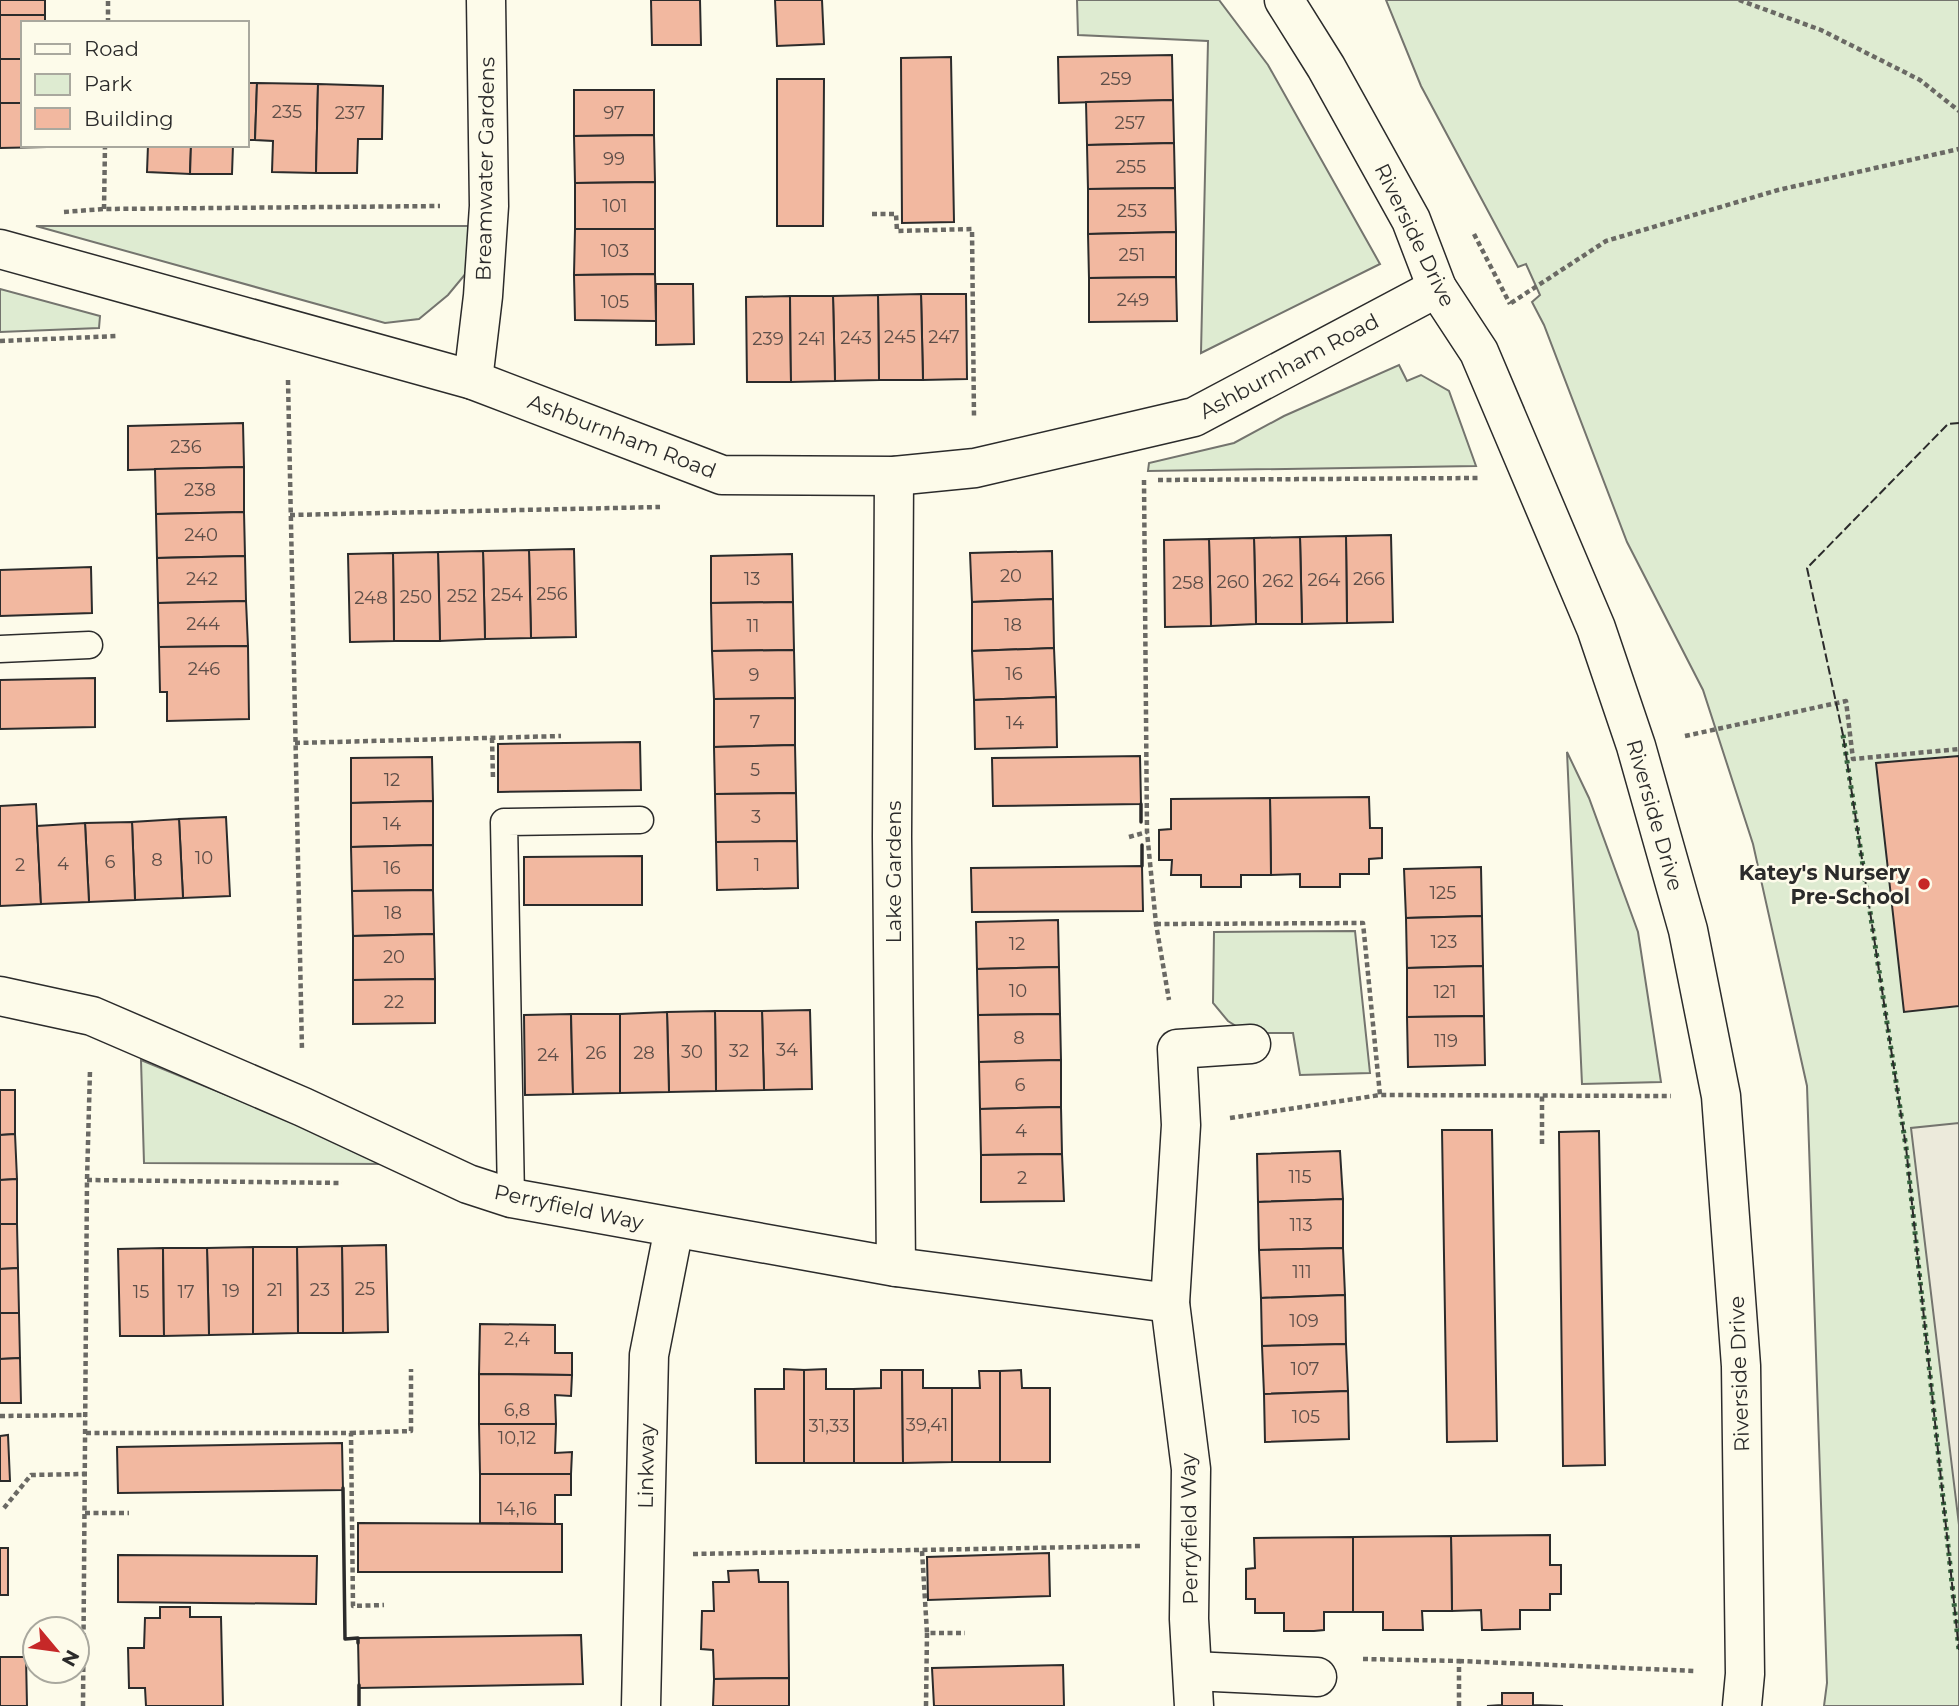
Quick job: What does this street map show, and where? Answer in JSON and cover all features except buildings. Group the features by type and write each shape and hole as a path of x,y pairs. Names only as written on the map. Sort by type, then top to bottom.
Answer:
{"street":[{"name":"Breamwater Gardens","path":"473,380 483,296 489,206 486,0"},
{"name":"Riverside Drive","path":"1284,0 1326,67 1411,220 1437,288 1479,352 1596,628 1636,746 1688,930 1721,1096 1741,1366 1744,1690"},
{"name":"Ashburnham Road","path":"0,249 304,331 473,380 722,475 894,476 975,468 1194,416 1437,288"},
{"name":"Lake Gardens","path":"894,476 892,850 896,1267"},
{"name":"Perryfield Way","path":"0,996 92,1016 303,1107 468,1184 511,1198 896,1267 1170,1303"},
{"path":"1177,1049 1251,1044"},
{"name":"Perryfield Way","path":"1177,1049 1181,1125 1170,1303 1191,1469 1189,1619 1194,1689 1317,1677"},
{"name":"Linkway","path":"641,1706 649,1355 674,1228"}],"lane":[{"path":"0,649 89,645"},
{"path":"511,1198 504,822 640,820"}],"path":[{"path":"108,0 108,21"},
{"path":"1739,0 1821,30 1920,80 1959,111"},
{"path":"104,209 105,147"},
{"path":"1511,303 1606,241 1778,190 1959,149"},
{"path":"52,212 104,209 489,206"},
{"path":"872,214 896,214 897,231 972,229 975,468"},
{"path":"303,1107 288,377 304,331"},
{"path":"0,341 128,335"},
{"path":"1130,480 1531,478"},
{"path":"1144,480 1147,832 1156,924 1177,1049"},
{"path":"290,515 661,507"},
{"path":"1636,746 1846,701 1853,759 1959,749"},
{"path":"295,743 561,736"},
{"path":"1129,837 1147,832"},
{"path":"1156,924 1363,923 1380,1096"},
{"path":"83,1706 87,1180 92,1016"},
{"path":"1181,1125 1380,1096 1721,1096"},
{"path":"1542,1096 1542,1144"},
{"path":"87,1180 345,1183"},
{"path":"86,1433 411,1431 411,1369"},
{"path":"0,1416 86,1416"},
{"path":"351,1433 353,1606 384,1605"},
{"path":"4,1508 31,1475 85,1474"},
{"path":"85,1513 129,1513"},
{"path":"644,1555 1189,1545"},
{"path":"922,1551 927,1633 926,1706"},
{"path":"927,1633 965,1633"},
{"path":"1317,1677 1319,1658 1459,1661 1744,1690"},
{"path":"1459,1661 1459,1706"}],"green space":[{"path":"1077,0 1219,0 1268,65 1380,264 1201,353 1208,41 1078,35"},
{"path":"1386,0 1959,0 1959,1706 1824,1706 1827,1683 1807,1086 1753,844 1703,690 1627,542 1544,325 1532,302 1540,295 1526,264 1518,267 1421,86"},
{"path":"36,226 478,226 472,266 448,295 419,319 385,323"},
{"path":"0,289 100,316 99,328 0,332"},
{"path":"1399,365 1407,381 1421,375 1449,391 1476,466 1148,471 1149,463 1234,443 1284,416"},
{"path":"1567,752 1589,798 1638,932 1661,1082 1582,1084"},
{"path":"1355,931 1370,1073 1300,1075 1293,1033 1247,1033 1228,1021 1213,1003 1214,932"},
{"path":"141,1060 395,1164 144,1163"}],"shaded area":[{"path":"1959,1123 1959,1525 1911,1128"}],"hedge":[{"path":"1843,735 1906,1147 1959,1650"}],"fence":[{"path":"1959,423 1948,424 1807,568 1843,735 1906,1147 1959,1650"}],"wall":[{"path":"1141,804 1141,822"},
{"path":"1142,845 1142,866"},
{"path":"343,1488 345,1639 358,1638 358,1643"},
{"path":"359,1685 359,1706"}],"place":[{"name":"Katey's Nursery Pre-School","path":"1924,884"}]}
